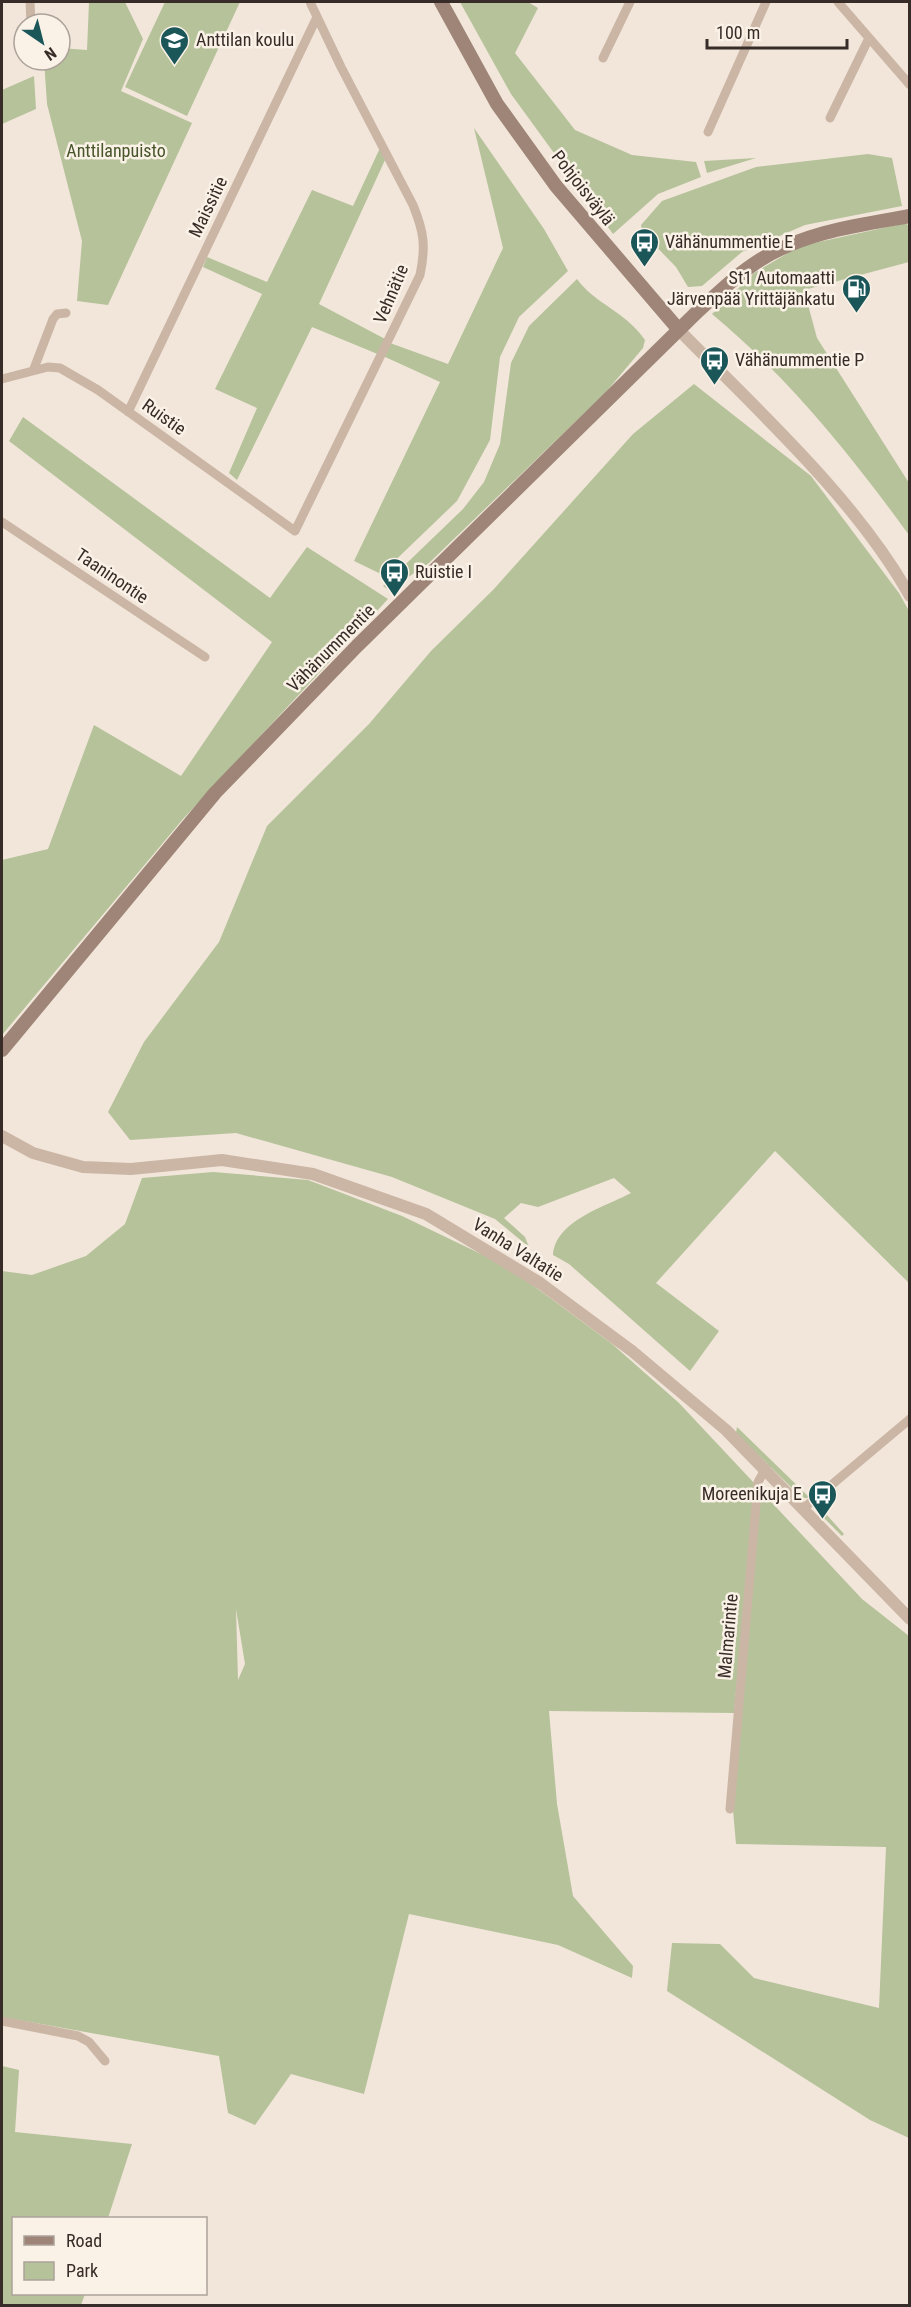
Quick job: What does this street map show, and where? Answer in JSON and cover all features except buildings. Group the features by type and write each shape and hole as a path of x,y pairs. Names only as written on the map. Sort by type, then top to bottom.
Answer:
{"main road":[{"name":"Pohjoisväylä","path":"441,2 497,104 556,186 679,330"},
{"name":"Vähänummentie","path":"2,1050 215,793 357,646 679,330 745,271 779,250 810,237 909,216"}],"street":[{"name":"Vehnätie","path":"295,531 420,275 425,251 422,228 414,205 310,2"},
{"path":"603,58 630,2"},
{"path":"708,132 766,2"},
{"path":"838,2 909,85"},
{"name":"Maissitie","path":"128,412 317,17"},
{"path":"830,118 869,38"},
{"path":"33,371 53,319 57,314 66,313"},
{"name":"Pohjoisväylä","path":"679,330 804,456 861,525 909,596"},
{"name":"Ruistie","path":"2,379 48,367 60,368 98,390 295,531"},
{"name":"Taaninontie","path":"2,522 204,657"},
{"name":"Vanha Valtatie","path":"2,1136 33,1153 83,1167 131,1169 222,1160 313,1173 426,1214 540,1283 632,1351 726,1430 766,1468 855,1565 909,1619"},
{"path":"804,1508 909,1419"},
{"name":"Malmarintie","path":"730,1809 758,1482 766,1468"},
{"path":"2,2021 78,2036 89,2042 105,2061"}],"green space":[{"name":"Anttilanpuisto","path":"89,2 125,2 143,39 121,91 192,123 108,305 77,301 82,241 47,104 45,72 72,72 72,49 87,50"},
{"name":"Anttilan koulu","path":"165,2 240,2 187,116 125,87"},
{"path":"460,2 528,2 538,8 515,53 575,130 632,155 696,162 701,177 658,194 613,234 511,94"},
{"path":"34,76 36,109 2,124 2,90"},
{"path":"474,128 544,229 568,271 519,317 500,357 490,440 457,501 381,574 354,561 440,382 383,356 390,343 448,364 503,248"},
{"path":"380,148 385,160 319,304 387,340 380,355 312,327 237,480 229,473 257,408 215,389 262,294 203,267 207,257 267,282 312,190 353,206"},
{"path":"868,154 892,158 902,206 805,225 742,252 702,286 688,287 676,267 643,233 641,225 662,201 756,167"},
{"path":"756,158 707,173 704,161"},
{"path":"906,223 909,227 909,262 804,290 817,338 909,483 909,535 841,446 793,391 712,314 754,273 800,246"},
{"path":"577,279 592,295 637,330 645,340 643,348 606,392 429,563 389,590 383,586 463,509 484,482 500,444 511,363 529,326"},
{"path":"694,384 811,476 899,593 909,611 910,1284 775,1151 656,1283 719,1331 690,1371 569,1264 553,1255 556,1243 572,1224 583,1216 631,1193 614,1178 538,1207 521,1203 504,1218 525,1237 529,1247 495,1219 392,1177 236,1133 130,1140 108,1112 144,1042 219,942 267,826 369,724 431,651 493,590 633,434"},
{"path":"23,417 270,598 307,547 388,599 183,819 2,1035 2,860 48,849 94,725 181,776 272,642 9,441"},
{"path":"213,1172 308,1180 402,1216 508,1267 611,1343 679,1403 755,1484 734,1713 549,1711 557,1804 573,1896 633,1966 632,1978 558,1945 409,1914 364,2094 291,2074 255,2125 228,2113 219,2056 2,2017 2,1271 32,1275 86,1256 125,1224 142,1178","holes":["236,1609 245,1664 238,1680"]},
{"path":"737,1427 810,1498 802,1498 736,1433"},
{"path":"761,1491 862,1599 909,1636 909,2138 870,2120 667,1991 672,1943 720,1944 754,1978 879,2008 886,1847 736,1844 733,1810"},
{"path":"817,1504 844,1534 842,1536 814,1508"},
{"path":"2,2066 19,2070 15,2132 132,2144 108,2217 12,2217 12,2295 85,2295 81,2305 2,2305"}],"place":[{"name":"Anttilan koulu","path":"175,66"},
{"name":"Vähänummentie E","path":"644,268"},
{"name":"St1 Automaatti Järvenpää Yrittäjänkatu","path":"856,314"},
{"name":"Vähänummentie P","path":"714,386"},
{"name":"Ruistie I","path":"394,598"},
{"name":"Moreenikuja E","path":"823,1520"}]}
